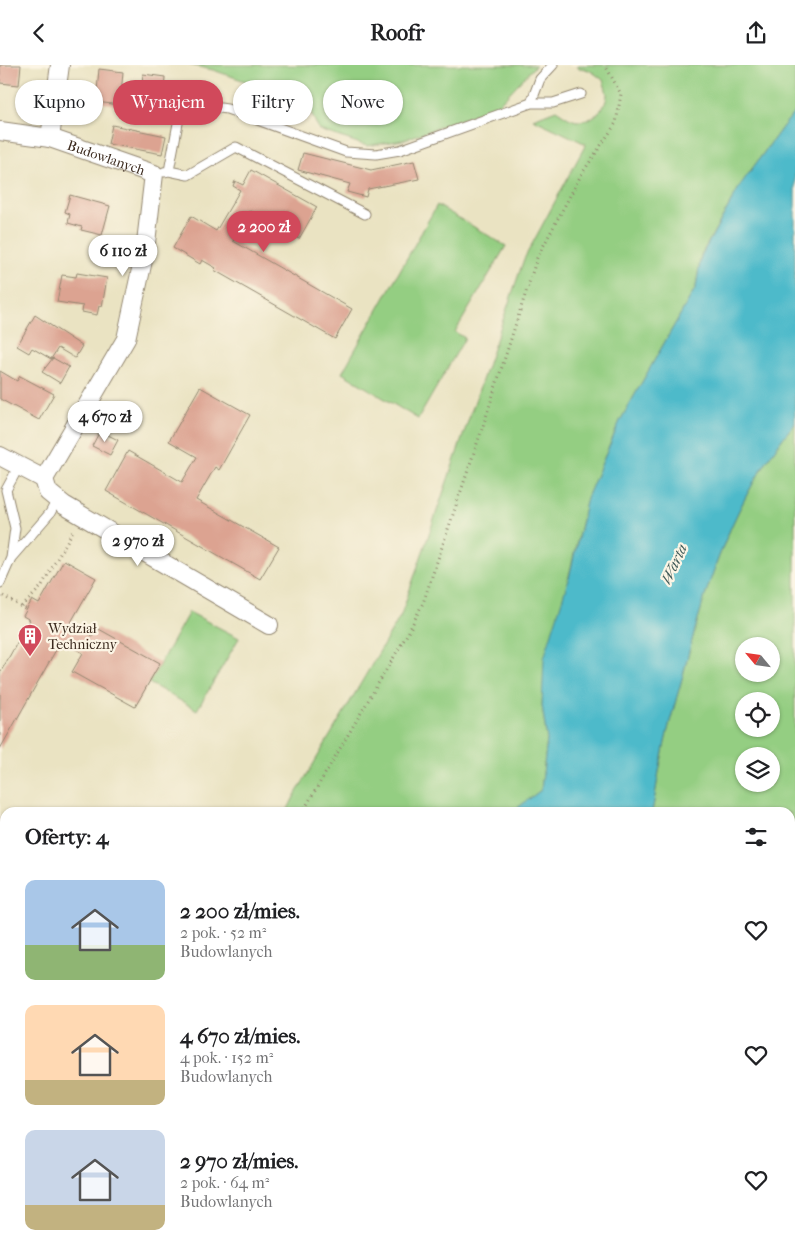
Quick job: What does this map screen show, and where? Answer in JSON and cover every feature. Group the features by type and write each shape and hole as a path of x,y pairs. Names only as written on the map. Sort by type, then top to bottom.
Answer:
{"street":[{"path":"50,138 60,65"},
{"name":"Budowlanych","path":"0,131 50,138 162,173 126,339 44,479"},
{"path":"0,456 44,479 48,492 57,500 269,625"}],"lane":[{"path":"531,103 540,79 553,65"},
{"path":"365,214 236,147 188,175 162,173 179,118 193,104 227,109 346,152 376,154 400,150 531,103 553,103 581,94"},
{"path":"0,583 10,558 15,528 6,490 19,466"},
{"path":"10,558 50,513 57,500"}],"path":[{"path":"306,807 408,633 423,603 537,258 580,175 616,123 621,93 605,65"},
{"path":"22,607 41,587 74,529 72,525"},
{"path":"0,594 27,609"}],"green space":[{"path":"190,65 536,65 496,107 403,140 367,146 319,130 313,117 313,80 242,80 213,70"},
{"path":"578,65 795,65 795,112 741,184 701,255 696,287 620,421 587,498 544,684 542,705 547,740 541,790 519,807 289,807 401,615 524,259 586,144 533,119 556,110 573,120 590,119 600,111 606,101 607,93 603,80 589,70 578,68"},
{"path":"437,205 506,246 455,332 465,338 418,419 342,373"},
{"path":"795,423 795,807 653,807 667,732 702,605 725,541 755,479"},
{"path":"189,612 239,638 197,710 149,683"}],"water":[{"name":"Warta","path":"795,112 795,423 755,479 739,509 713,573 702,605 667,732 653,807 519,807 541,790 547,740 542,705 544,658 569,578 587,498 620,421 696,287 701,256 741,184"}],"building":[{"path":"0,65 21,65 20,80 15,80 15,85 0,83"},
{"path":"99,69 123,72 122,80 113,80 113,104 103,103 103,80 98,80"},
{"path":"143,74 165,77 165,80 142,80"},
{"path":"112,125 166,136 162,154 108,144"},
{"path":"303,153 371,170 414,161 419,179 368,189 366,197 347,192 350,184 298,170"},
{"path":"251,170 317,207 299,239 250,211 233,241 352,309 335,339 214,270 216,268 202,260 200,264 173,248 191,216 216,231 240,190 233,186 235,181 243,185"},
{"path":"70,195 110,206 102,235 81,230 82,227 68,223 70,214 65,212"},
{"path":"77,273 107,278 102,307 99,306 97,315 82,312 83,306 57,302 62,275 76,277"},
{"path":"35,315 82,346 75,358 58,348 51,359 32,348 29,353 17,346"},
{"path":"53,358 69,367 60,383 42,372"},
{"path":"0,371 17,381 20,376 54,394 39,420 0,399"},
{"path":"200,387 250,415 219,470 215,467 196,500 279,547 260,579 106,491 128,451 182,482 197,457 169,441"},
{"path":"100,431 118,440 110,455 92,446"},
{"path":"64,560 96,578 70,624 93,636 97,628 160,663 135,707 72,672 83,653 61,641 0,749 0,673 30,620 23,616 32,600 39,604"}],"place":[{"name":"Wydział Techniczny","path":"30,657"}]}
